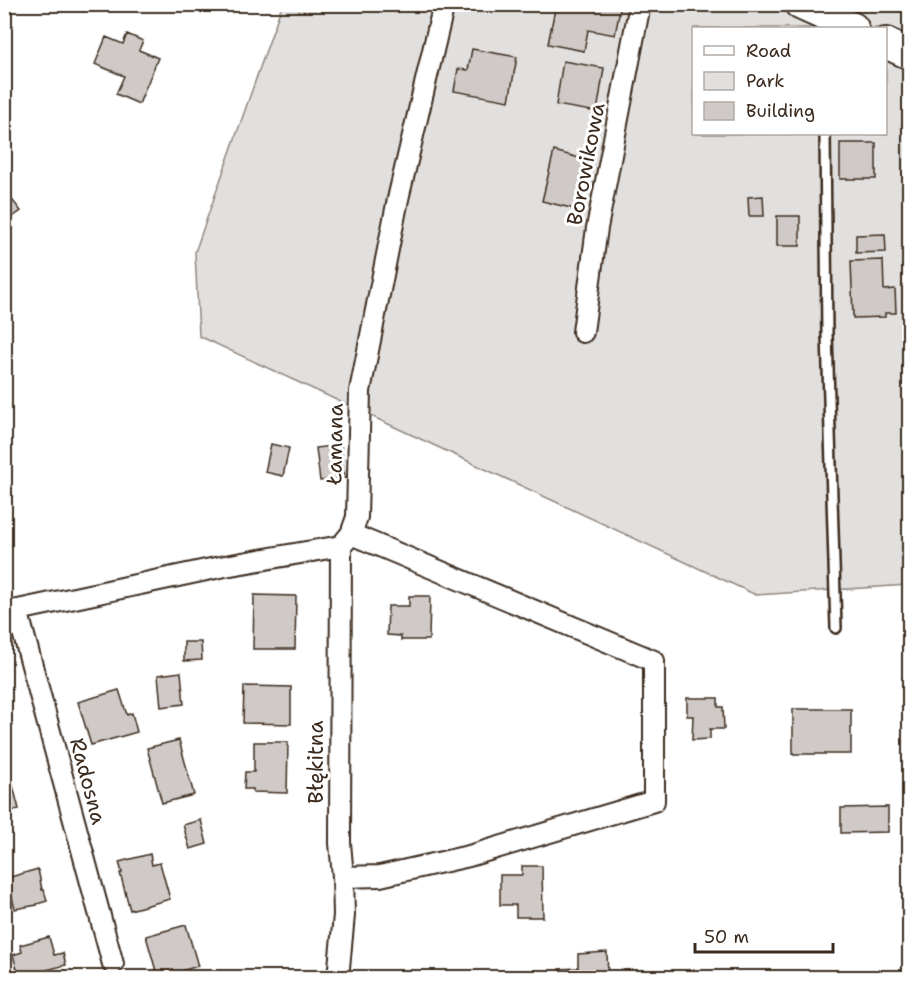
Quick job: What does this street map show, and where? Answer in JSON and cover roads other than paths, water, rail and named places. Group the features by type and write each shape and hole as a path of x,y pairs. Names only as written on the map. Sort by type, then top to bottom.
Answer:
{"main road":[{"path":"816,16 850,27"},
{"path":"887,44 909,54"}],"street":[{"name":"Łamana","path":"346,540 357,517 360,391 398,199 444,4"},
{"name":"Borowikowa","path":"583,332 597,228 640,4"},
{"path":"11,611 346,540 654,661 654,801 469,856 380,876 344,877"},
{"name":"Błękitna","path":"338,978 344,915 344,877 340,843 346,540"},
{"name":"Radosna","path":"11,611 113,964"}],"lane":[{"path":"825,135 827,334 836,628"}]}
